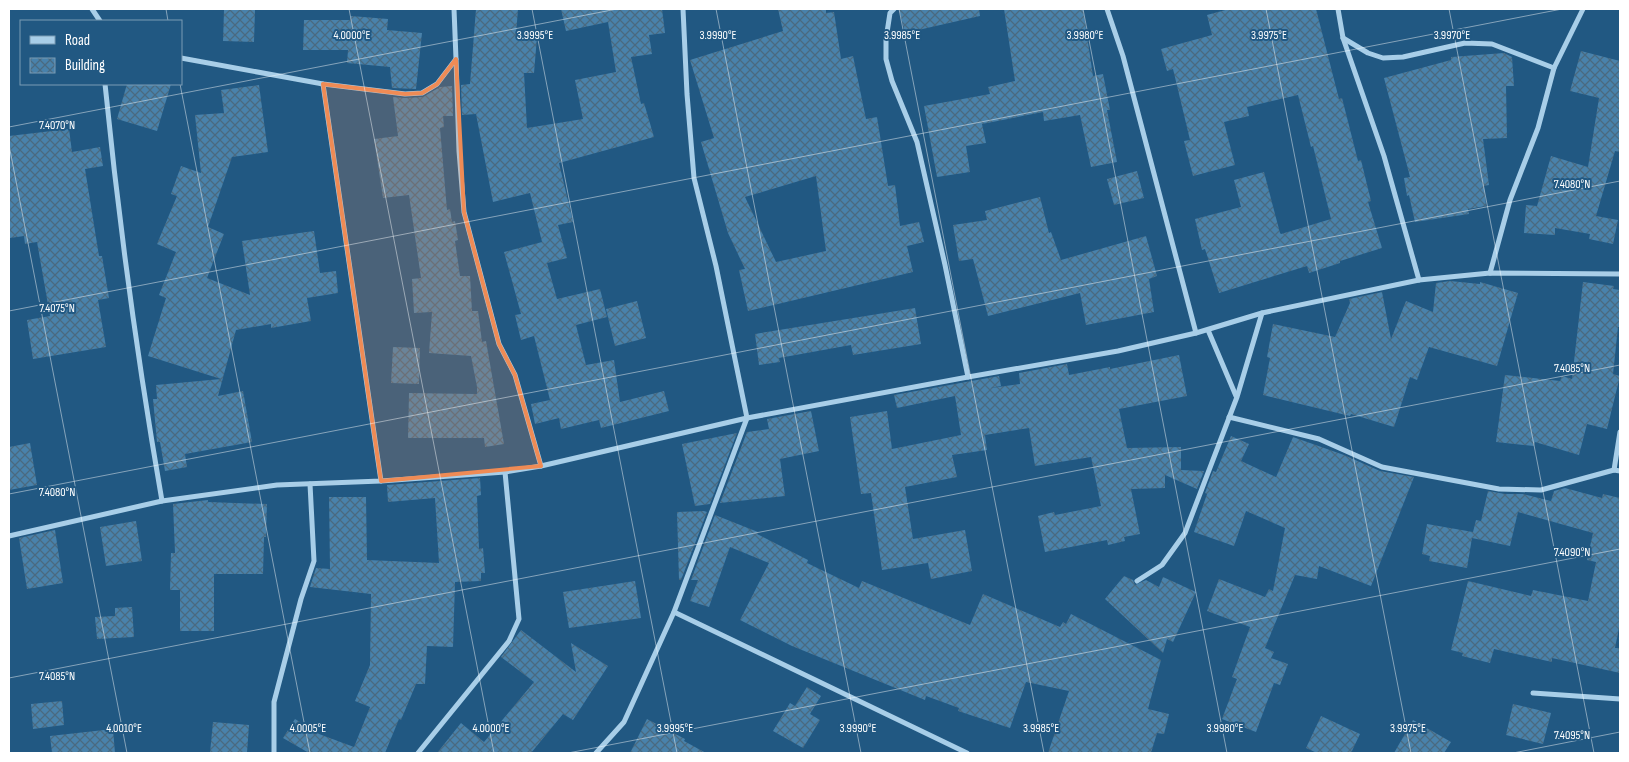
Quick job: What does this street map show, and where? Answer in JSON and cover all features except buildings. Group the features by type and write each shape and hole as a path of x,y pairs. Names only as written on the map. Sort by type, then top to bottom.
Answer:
{"street":[{"path":"92,9 99,20"},
{"path":"454,9 459,150 464,212 499,344 515,375 541,466"},
{"path":"596,753 624,722 674,612 748,418 716,266 694,178 687,94 683,9"},
{"path":"894,9 890,13 886,39 886,59 892,81 917,142 968,377"},
{"path":"1107,9 1123,56 1196,333"},
{"path":"1338,9 1343,38 1384,156 1419,280"},
{"path":"1490,273 1510,200 1538,128 1554,68 1583,9"},
{"path":"1343,38 1368,53 1383,58 1403,57 1465,43 1492,44 1554,68"},
{"path":"182,58 323,84 405,94 422,93 437,84 456,58"},
{"path":"323,84 381,481"},
{"path":"105,85 118,204 146,411 162,501"},
{"path":"9,536 162,501 277,485 381,481 506,472 541,466 748,418 1118,351 1208,330 1262,313 1419,280 1490,273 1620,274"},
{"path":"1137,581 1162,565 1185,533 1229,417 1262,313"},
{"path":"1208,330 1236,396"},
{"path":"1229,417 1319,439 1382,467 1499,489 1541,490 1617,471 1620,432"},
{"path":"418,753 509,640 519,619 506,472"},
{"path":"274,753 274,702 301,599 314,561 310,484"},
{"path":"674,612 967,753"},
{"path":"1533,693 1620,699"}],"highlighted area":[{"path":"456,59 464,212 499,344 515,375 541,466 381,481 323,84 405,94 422,93 437,84"}]}
